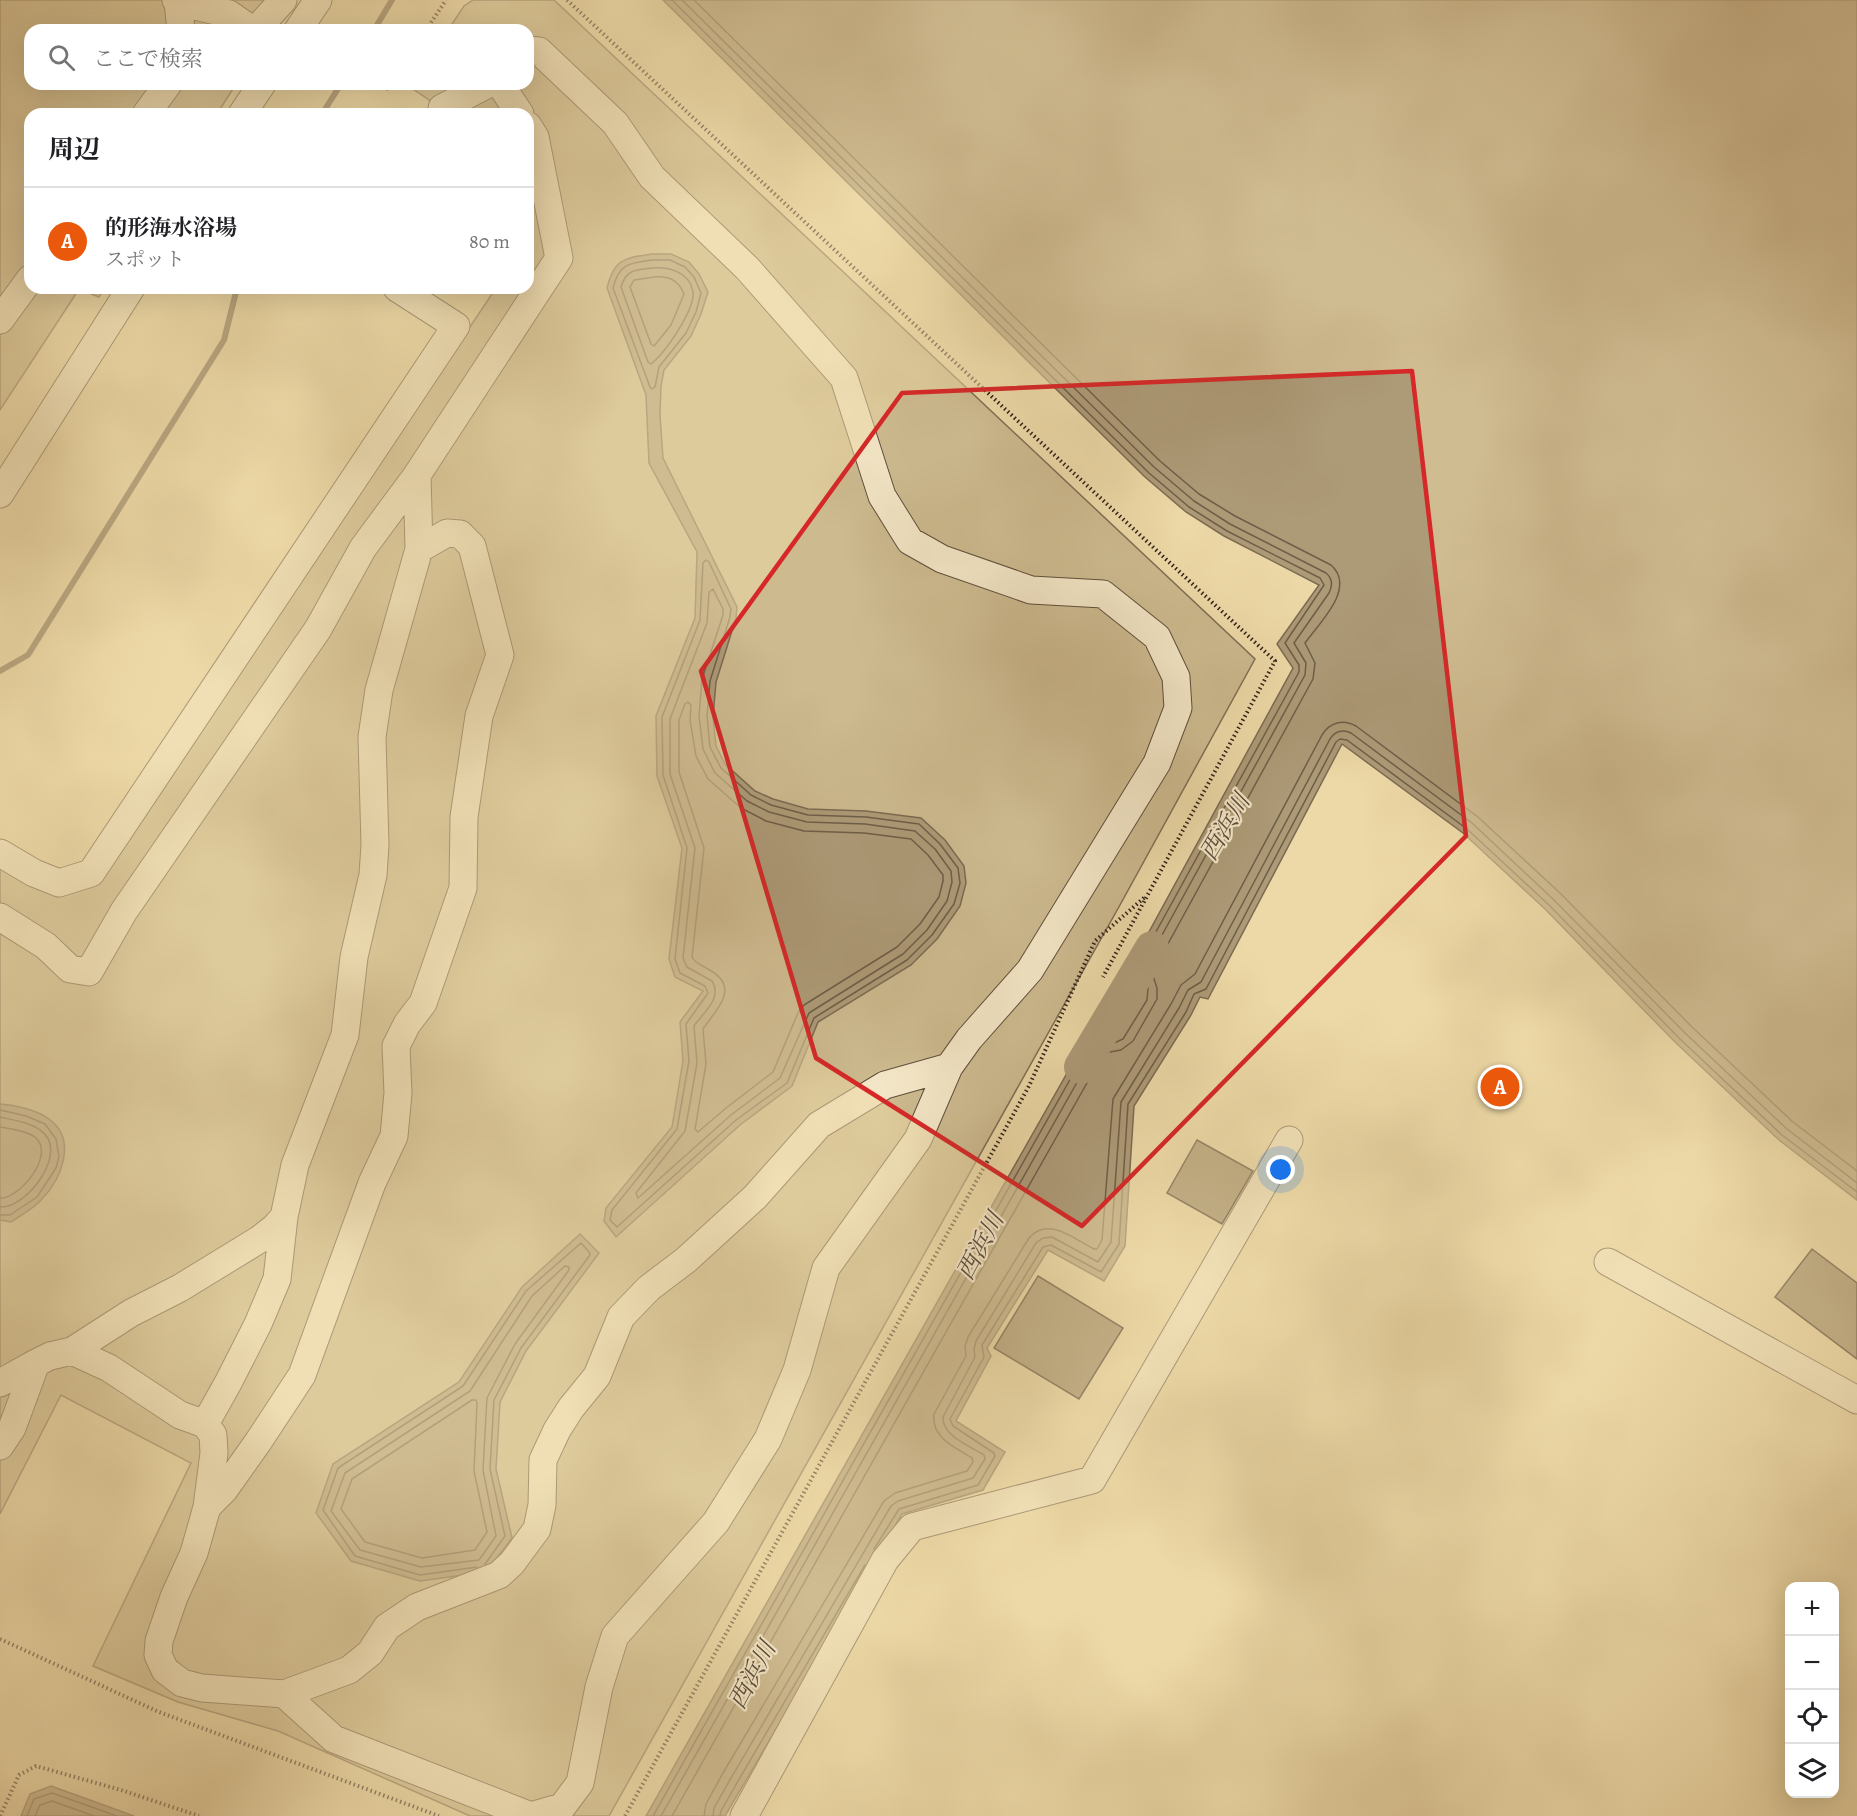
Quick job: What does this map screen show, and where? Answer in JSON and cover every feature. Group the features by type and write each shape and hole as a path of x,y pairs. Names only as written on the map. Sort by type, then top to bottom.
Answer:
{"street":[{"path":"260,24 284,0"},
{"path":"302,24 318,0"},
{"path":"180,24 177,1 229,14 245,24"},
{"path":"284,1694 334,1739 531,1816 562,1807 580,1783 599,1687 615,1636 716,1522 768,1439 797,1370 826,1268 918,1139 949,1067 969,1039 1030,970 1157,763 1178,708 1176,677 1157,637 1104,594 1031,590 942,559 910,541 882,496 844,378 747,268 652,177 615,123 539,51 534,51"},
{"path":"150,108 164,90"},
{"path":"246,108 258,90"},
{"path":"442,108 476,90"},
{"path":"504,90 516,108"},
{"path":"0,917 46,946 70,969 89,972 123,911 318,629 363,548 417,475 560,258 534,135"},
{"path":"0,320 24,287"},
{"path":"0,494 127,294"},
{"path":"0,853 34,873 60,883 91,873 456,326 406,294"},
{"path":"205,1424 258,1324 277,1279 284,1217 294,1165 345,1035 354,957 373,875 375,845 372,737 382,680 419,549 417,475"},
{"path":"207,1507 224,1490 302,1375 372,1183 394,1136 398,1093 396,1046 407,1024 423,1003 463,888 464,817 479,716 500,655 472,546 460,534 447,533 419,549"},
{"path":"72,1352 109,1368 180,1415 205,1424 213,1435 214,1453 207,1507 194,1553 174,1597 159,1641 158,1655 165,1670 182,1683 202,1688 284,1694 349,1670 370,1653 387,1627 417,1607 499,1575 512,1563 537,1529 542,1505 543,1460 571,1408 597,1376 621,1317 650,1288 686,1260 754,1197 819,1125 885,1085 949,1067"},
{"path":"744,1816 885,1560 912,1527 1092,1480 1289,1140"},
{"path":"0,1383 50,1356 72,1352 131,1313 180,1288 260,1239 284,1217"},
{"path":"1608,1262 1857,1400"},
{"path":"0,1446 12,1428 36,1363"}],"path":[{"path":"430,24 446,0"},
{"path":"567,0 1275,661 1102,977"},
{"path":"625,1816 1029,1086 1095,941 1148,894"},
{"path":"0,1639 159,1712 439,1816"},
{"path":"0,1816 19,1775 36,1766 121,1790 199,1816"}],"highlighted area":[{"path":"1412,371 1466,836 1082,1226 816,1058 701,671 902,393"}],"shaded area":[{"path":"0,0 291,0 275,24 24,24 24,90 232,90 221,108 24,108 24,294 76,294 0,410"},
{"path":"473,0 554,0 1255,659 1120,905 609,1816 470,1816 278,1731 178,1702 93,1666 191,1463 61,1395 0,1514 0,864 58,897 99,880 492,294 534,294 534,108 441,108 414,90 534,90 534,24 452,24 464,6"}],"water":[{"path":"663,0 1857,0 1857,1200 1779,1140 1675,1042 1545,909 1463,833 1342,744 1208,999 1200,997 1134,1106 1125,1246 1104,1281 1048,1250 987,1348 991,1356 956,1421 1005,1452 983,1490 902,1514 725,1816 646,1816 1096,1022 1113,1030 1136,992 1120,985 1293,668 1277,644 1319,585 1224,536 1186,512 1145,477"},
{"path":"652,254 671,254 689,262 699,274 708,292 691,336 664,370 660,415 663,458 737,607 736,618 716,682 713,717 716,746 725,764 755,791 773,799 808,809 866,811 921,818 945,840 964,866 966,883 960,906 937,939 911,965 818,1022 792,1086 740,1125 616,1237 604,1221 606,1208 672,1127 683,1061 680,1022 703,991 675,977 669,959 682,848 657,776 656,716 695,618 697,552 649,463 646,395 607,288 613,271 622,262"},
{"path":"0,1104 26,1108 38,1113 58,1128 63,1138 63,1160 55,1182 41,1200 11,1222 0,1220"},
{"path":"580,1234 599,1253 526,1351 500,1402 496,1469 512,1538 486,1572 420,1581 351,1561 316,1513 333,1464 459,1382 522,1287"},
{"path":"51,1786 134,1816 21,1816 30,1794"}],"building":[{"path":"1197,1140 1253,1171 1222,1224 1167,1193"},
{"path":"1812,1249 1857,1283 1857,1359 1775,1297"},
{"path":"1038,1276 1123,1328 1079,1399 994,1348"}],"waterway":[{"path":"378,24 392,0"},
{"path":"326,108 337,90"},
{"path":"0,671 28,655 224,340 236,294"},
{"name":"西浜川","path":"1081,1067 1152,948"}],"place":[{"name":"的形海水浴場","path":"1500,1087"}]}
